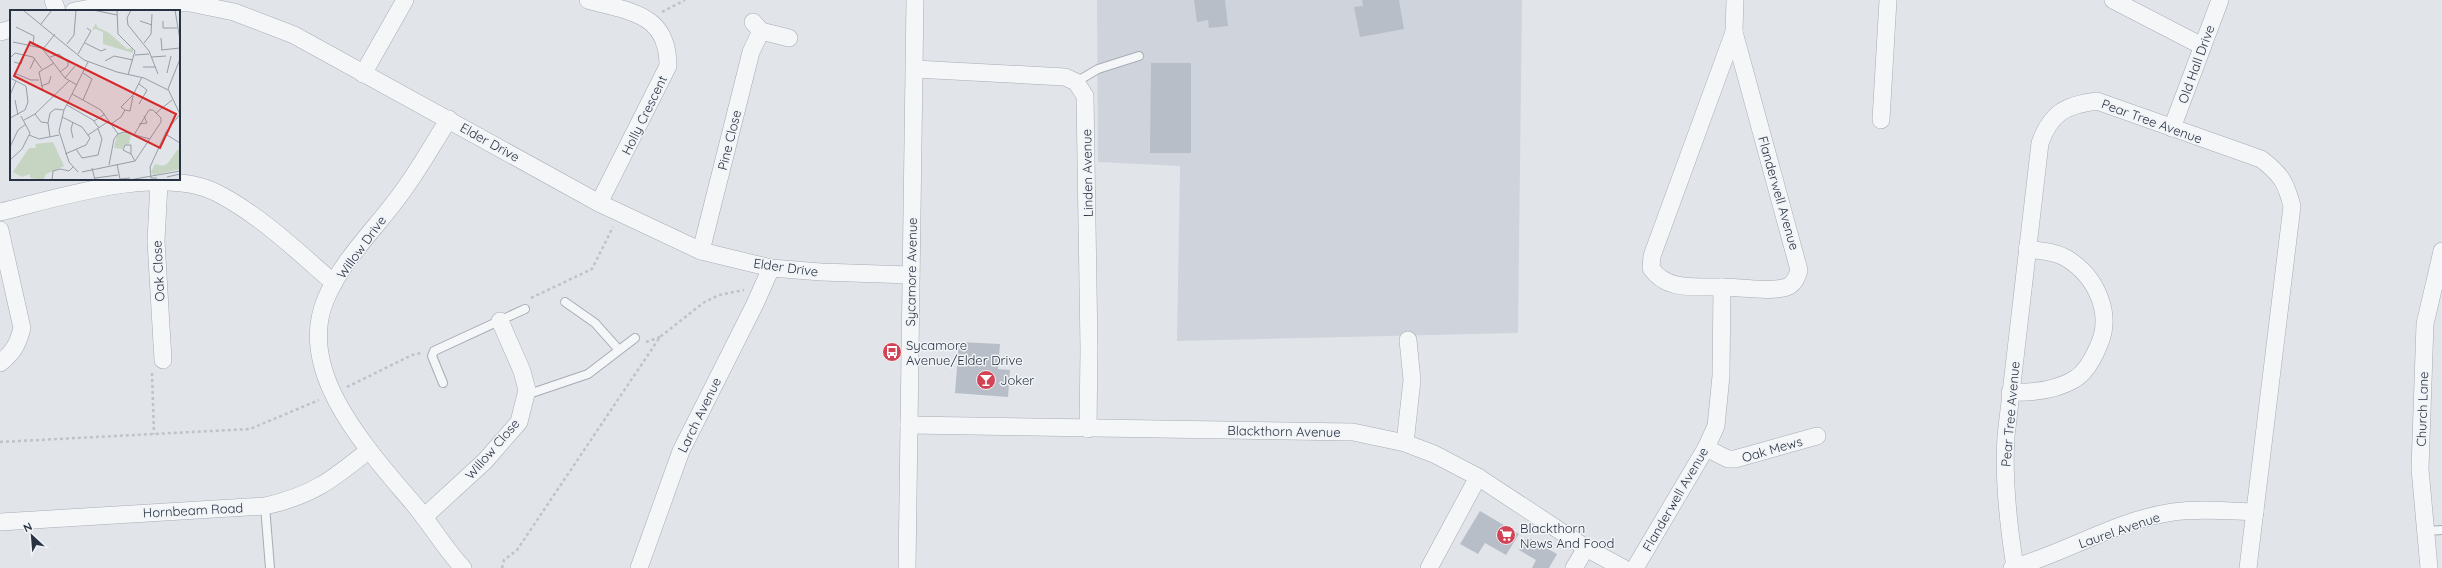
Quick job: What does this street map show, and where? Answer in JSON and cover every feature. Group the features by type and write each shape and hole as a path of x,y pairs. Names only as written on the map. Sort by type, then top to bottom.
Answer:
{"street":[{"path":"53,0 57,10"},
{"path":"363,74 405,0"},
{"name":"Holly Crescent","path":"588,0 643,16 648,19 655,24 663,36 668,49 668,66 599,203"},
{"name":"Sycamore Avenue","path":"907,568 915,0"},
{"name":"Flanderwell Avenue","path":"1734,32 1652,256 1651,268 1662,282 1672,285 1778,288 1789,286 1797,278 1799,270 1734,32 1735,0"},
{"path":"1881,120 1888,0"},
{"path":"2113,0 2202,46"},
{"name":"Old Hall Drive","path":"2172,128 2220,0"},
{"name":"Elder Drive","path":"80,10 144,1 217,4 277,27 449,119 599,203 701,251 771,268 821,272 911,275"},
{"name":"Pine Close","path":"701,251 757,26 789,38"},
{"path":"0,32 10,29"},
{"path":"915,69 1065,77 1076,82"},
{"name":"Linden Avenue","path":"1076,82 1085,96 1089,349 1088,429"},
{"name":"Pear Tree Avenue","path":"2014,567 2004,467 2010,392 2040,143 2047,125 2060,112 2077,103 2097,101 2261,159 2275,169 2286,185 2292,206 2248,568"},
{"name":"Willow Drive","path":"369,450 333,394 321,361 317,342 324,301 346,262 405,188 449,119"},
{"path":"0,212 109,187 159,182 194,185 216,192 277,234 334,283"},
{"name":"Oak Close","path":"159,182 156,241 163,360"},
{"path":"0,230 22,328 18,343 10,355 0,363"},
{"path":"2010,392 2042,391 2060,387 2077,378 2092,361 2101,341 2104,327 2103,310 2099,293 2080,269 2066,258 2051,252 2027,249"},
{"name":"Church Lane","path":"2430,568 2434,531 2420,470 2425,324 2442,251"},
{"name":"Larch Avenue","path":"639,568 681,451 764,285 771,268"},
{"name":"Flanderwell Avenue","path":"1635,568 1706,448 1716,426 1720,403 1722,287"},
{"name":"Willow Close","path":"424,516 485,461 519,422 526,395 522,372 500,321"},
{"path":"1405,443 1412,380 1408,340"},
{"name":"Blackthorn Avenue","path":"909,425 1353,432 1405,443 1434,454 1478,477 1586,548 1623,568"},
{"name":"Oak Mews","path":"1706,448 1728,459 1735,460 1817,436"},
{"path":"369,450 424,516 463,568"},
{"name":"Hornbeam Road","path":"0,522 265,506 288,501 311,492 334,478 369,450"},
{"path":"1429,568 1478,477"},
{"name":"Laurel Avenue","path":"2014,567 2134,522 2172,512 2207,510 2255,512"},
{"path":"1574,568 1586,548"}],"lane":[{"path":"1076,82 1098,69 1139,56"},
{"path":"565,302 594,323 620,350"},
{"path":"443,383 432,356 434,351 525,309"},
{"path":"526,395 588,374 636,338"},
{"path":"265,506 270,568"}],"path":[{"path":"648,19 685,0"},
{"path":"525,309 526,301 592,270 620,213"},
{"path":"502,568 504,560 517,550 660,337 703,303 719,295 764,285"},
{"path":"0,442 250,429 333,394 412,355 434,351"},
{"path":"154,434 152,366 163,360"}],"shaded area":[{"path":"1097,0 1522,0 1518,333 1177,341 1180,166 1098,162"}],"building":[{"path":"1194,0 1225,0 1228,26 1209,28 1208,20 1197,22"},
{"path":"1362,0 1399,0 1404,29 1360,37 1354,7 1363,6"},
{"path":"1151,63 1191,63 1191,153 1150,153"},
{"path":"959,342 1000,344 998,369 1010,370 1008,397 955,393"},
{"path":"1480,511 1519,534 1506,555 1485,543 1478,554 1460,544"},
{"path":"1527,537 1557,554 1549,568 1532,568 1536,560 1519,550"}],"place":[{"name":"Sycamore Avenue/Elder Drive","path":"892,352"},
{"name":"Joker","path":"986,380"},
{"name":"Blackthorn News And Food","path":"1506,535"}]}
